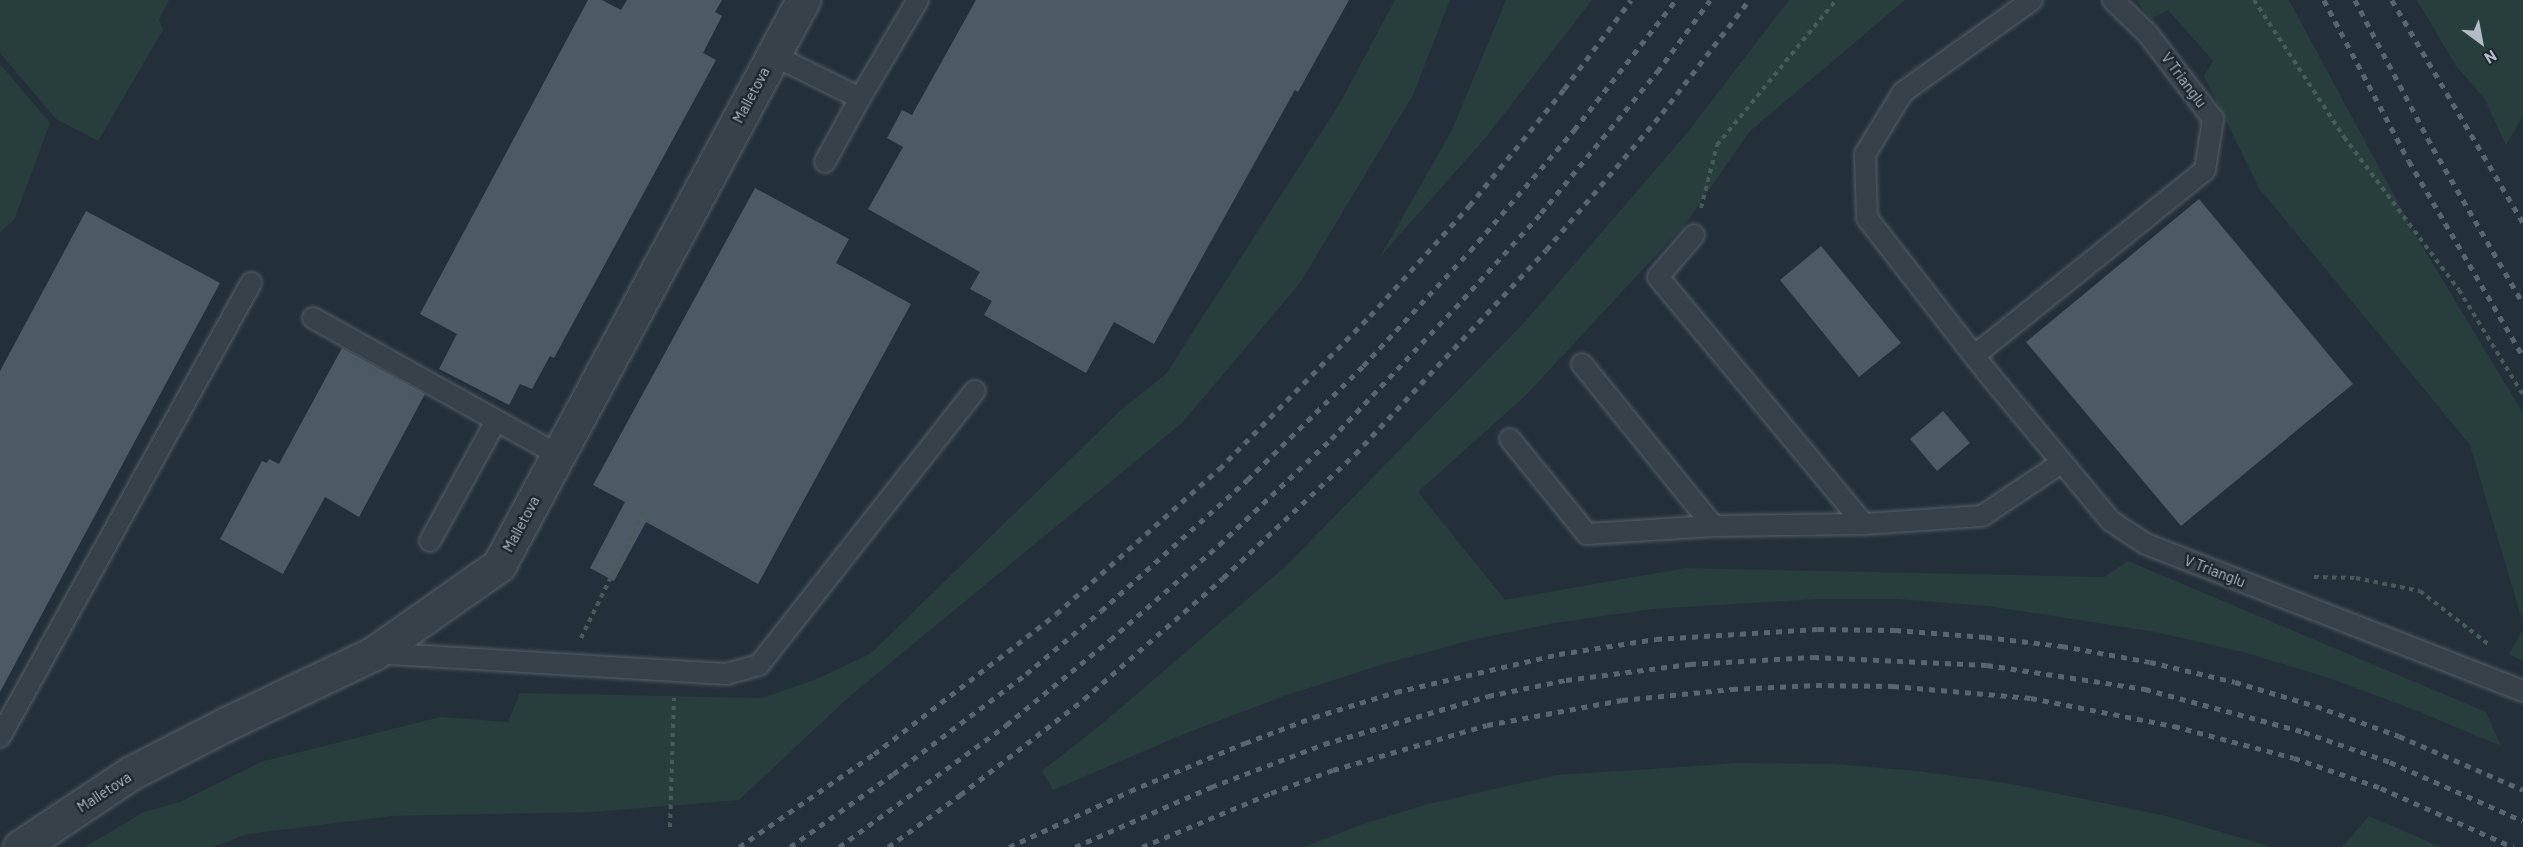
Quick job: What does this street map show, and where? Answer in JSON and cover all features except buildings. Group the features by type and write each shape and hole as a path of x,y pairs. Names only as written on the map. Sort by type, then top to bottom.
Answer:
{"street":[{"name":"Malletova","path":"20,847 131,773 226,724 374,653 499,565 803,0"}],"lane":[{"path":"825,162 918,0"},
{"name":"V Trianglu","path":"2031,0 1904,92 1865,154 1867,218 2061,463 2111,521 2146,544 2523,691"},
{"name":"V Trianglu","path":"1975,355 2205,170 2213,119 2148,34 2113,0"},
{"path":"773,55 860,98"},
{"path":"1694,235 1658,277 1863,524"},
{"path":"0,737 251,283"},
{"path":"313,318 558,455"},
{"path":"1582,364 1713,526"},
{"path":"374,653 726,674 759,665 975,391"},
{"path":"430,541 496,422"},
{"path":"1510,439 1587,534 1713,526 1863,524 1982,516 2061,463"}],"path":[{"path":"1694,235 1717,145 1836,0"},
{"path":"2254,0 2344,137 2458,290 2523,396"},
{"path":"566,663 643,512"},
{"path":"2304,577 2356,578 2420,591 2491,647"},
{"path":"670,827 675,671"}],"green space":[{"path":"0,0 169,0 159,20 163,30 98,141 56,119 0,53"},
{"path":"1395,0 1450,0 1413,95 1300,283 1182,423 850,696 739,800 592,812 391,816 248,834 213,847 85,847 144,812 180,802 261,762 441,717 508,722 520,693 762,698 814,680 870,654 1122,409 1166,374 1340,103"},
{"path":"1506,0 1592,0 1487,136 1380,257 1452,130"},
{"path":"1789,0 1905,0 1749,132 1686,223 1526,395 1418,492 1505,600 1685,568 2104,577 2128,561 2486,712 2501,746 2410,708 2326,677 2243,652 2156,632 1988,606 1896,599 1818,599 1652,609 1554,623 1471,640 1387,663 1287,695 1189,732 1053,790 1042,771 1103,723 1286,566 1522,325 1687,133"},
{"path":"2136,0 2289,0 2416,236 2523,413 2523,623 2470,445 2259,188 2204,76 2213,61 2168,10 2151,19"},
{"path":"2417,0 2523,0 2523,116 2506,145 2484,98 2456,66"},
{"path":"0,64 50,123 14,220 0,232"},
{"path":"2523,629 2523,661 2509,654"},
{"path":"1740,763 1835,764 1918,771 2012,784 2166,816 2272,847 1304,847 1366,823 1428,804 1557,775"},
{"path":"2369,816 2427,841 2440,847 2342,847"}],"railway":[{"path":"739,847 874,754 1056,614 1219,469 1370,316 1469,206 1564,89 1631,0"},
{"path":"790,847 893,774 1026,674 1101,611 1247,480 1363,366 1470,251 1574,130 1676,0"},
{"path":"839,847 1006,725 1110,640 1219,545 1331,439 1541,213 1657,72 1710,0"},
{"path":"888,847 960,795 1084,699 1223,578 1355,454 1546,250 1662,113 1749,0"},
{"path":"2324,0 2409,161 2523,356"},
{"path":"2355,0 2433,148 2523,303"},
{"path":"2392,0 2523,222"},
{"path":"1009,847 1130,791 1245,743 1314,717 1396,692 1559,654 1656,639 1818,629 1895,630 1986,637 2062,646 2150,662 2235,682 2316,706 2399,736 2523,790"},
{"path":"1075,847 1211,787 1324,744 1488,696 1566,680 1690,664 1813,657 1987,665 2145,689 2304,732 2390,762 2523,821"},
{"path":"1142,847 1271,793 1333,770 1487,725 1622,700 1732,689 1816,685 1893,686 2031,698 2174,726 2294,758 2381,788 2513,847"}]}
